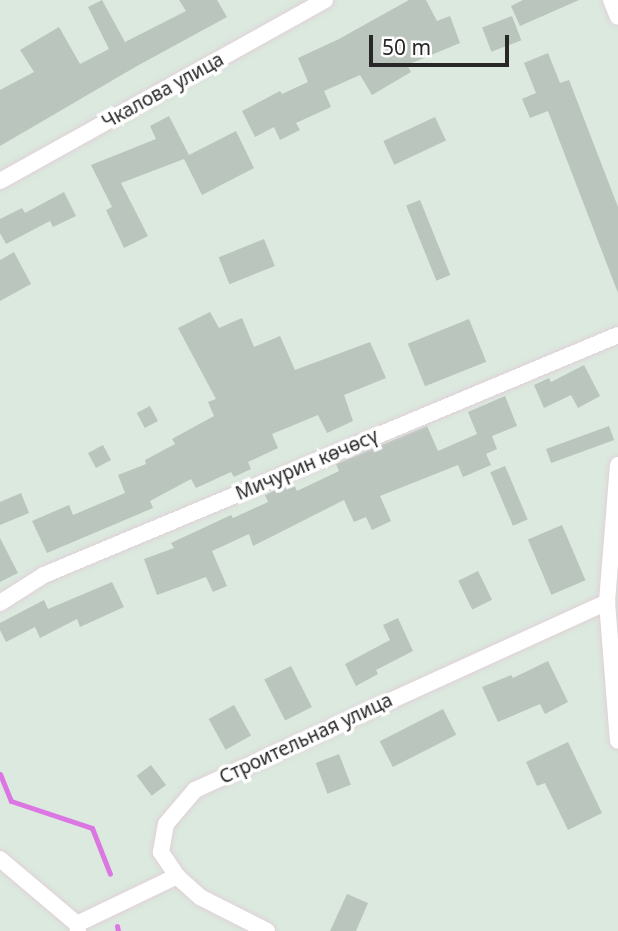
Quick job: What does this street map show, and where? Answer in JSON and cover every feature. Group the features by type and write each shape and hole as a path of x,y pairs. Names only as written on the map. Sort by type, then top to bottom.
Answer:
{"street":[{"name":"Чкалова улица","path":"0,181 325,0"},
{"path":"611,0 618,18"},
{"name":"Мичурин көчөсү","path":"0,604 44,575 618,335"},
{"path":"618,465 607,602 618,741"},
{"name":"Строительная улица","path":"267,931 200,897 177,876 160,852 166,824 195,790 607,602"},
{"path":"0,859 78,928 177,876"}],"building":[{"path":"102,0 125,42 186,11 179,0 217,0 227,17 0,146 0,90 34,72 20,50 59,27 80,64 109,49 88,7"},
{"path":"409,0 426,0 437,21 450,16 460,43 407,65 411,72 372,95 360,75 324,91 331,107 296,123 300,130 280,140 274,127 255,137 242,111 280,91 282,94 308,82 298,58 339,39"},
{"path":"523,0 579,0 520,26 511,6"},
{"path":"512,16 521,40 491,52 482,27"},
{"path":"548,53 560,83 569,80 618,207 618,293 548,111 530,118 522,99 536,93 524,63"},
{"path":"169,116 189,155 236,131 254,168 202,195 184,159 121,183 148,236 124,248 106,210 112,207 91,165 156,139 150,126"},
{"path":"435,117 446,141 394,165 383,141"},
{"path":"64,192 76,216 53,227 50,221 6,244 0,233 0,219 22,208 25,213"},
{"path":"420,200 450,275 436,281 406,206"},
{"path":"264,239 275,266 229,284 219,257"},
{"path":"14,252 31,284 0,301 0,260"},
{"path":"210,312 219,328 242,318 254,347 280,336 295,370 370,342 386,378 344,395 353,421 327,433 318,415 272,434 278,448 248,462 251,469 234,477 231,472 196,488 191,479 150,501 153,508 47,553 32,521 69,505 73,515 125,493 118,475 146,464 145,460 175,444 172,439 214,416 208,402 216,399 178,328"},
{"path":"469,319 486,362 425,386 408,344"},
{"path":"584,365 600,396 578,408 571,395 544,408 534,385 549,378 551,382"},
{"path":"505,396 517,426 492,436 497,449 486,454 491,465 463,477 458,465 380,496 391,521 372,530 366,517 354,522 344,500 253,546 249,534 212,551 227,586 213,592 206,577 157,595 144,559 174,548 171,543 231,515 233,518 268,502 265,495 293,482 297,491 339,471 336,464 427,426 438,451 477,434 468,412"},
{"path":"150,406 158,421 145,428 137,413"},
{"path":"609,426 614,440 551,463 546,449"},
{"path":"103,445 111,460 96,468 88,453"},
{"path":"505,466 528,519 513,526 490,472"},
{"path":"21,493 29,513 0,525 0,502"},
{"path":"562,525 585,580 551,595 528,539"},
{"path":"0,538 18,573 0,582"},
{"path":"478,571 492,600 472,609 458,581"},
{"path":"112,582 124,607 80,627 77,619 40,638 35,627 6,642 0,630 0,623 44,600 48,609"},
{"path":"398,618 413,651 376,670 378,674 356,686 345,664 390,640 383,625"},
{"path":"548,661 568,702 545,714 540,704 498,722 482,687 511,675 513,678"},
{"path":"291,666 312,707 285,721 264,680"},
{"path":"234,705 251,736 226,750 209,719"},
{"path":"443,709 456,735 393,767 380,741"},
{"path":"568,742 602,813 568,830 545,783 537,786 526,762"},
{"path":"339,754 351,785 327,794 316,763"},
{"path":"151,765 166,785 152,796 137,776"},
{"path":"347,894 368,903 356,931 330,931"}],"waterway":[{"path":"0,774 11,801 92,828 110,874"},
{"path":"117,926 118,931"}]}
